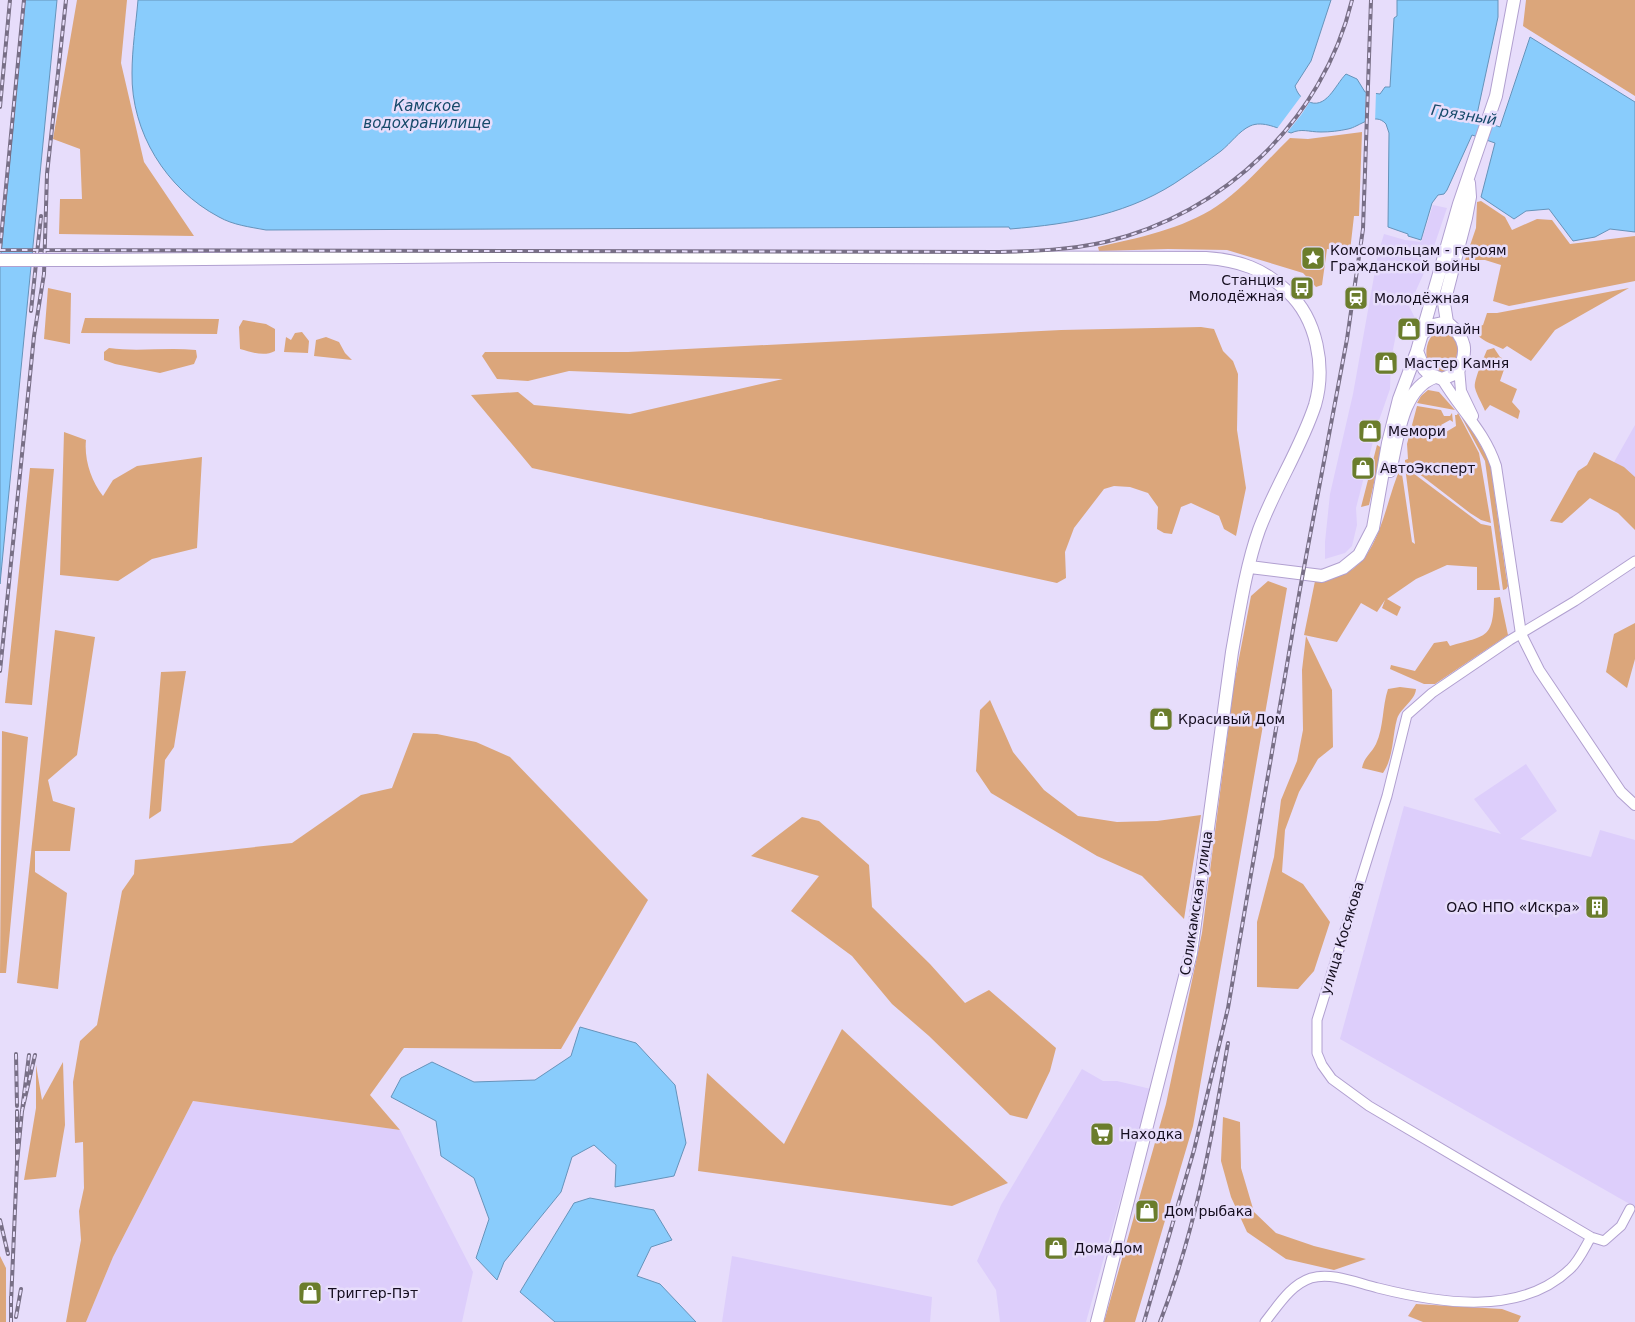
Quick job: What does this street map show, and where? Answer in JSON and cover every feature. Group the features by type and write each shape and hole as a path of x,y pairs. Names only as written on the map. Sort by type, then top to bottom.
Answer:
{"main road":[{"path":"1250,567 1315,576 1334,572 1348,564 1364,548 1373,528 1399,399 1417,351 1459,204 1491,115 1503,67 1514,0"},
{"path":"1378,506 1386,487 1410,396 1424,381 1453,376 1459,368 1464,351 1463,339 1447,322 1444,303 1466,218 1470,197 1468,180"},
{"name":"Соликамская улица","path":"0,260 488,256 1206,258 1244,263 1269,276 1300,306 1308,319 1315,338 1318,382 1310,416 1265,515 1250,567 1232,652 1191,954 1097,1322"},
{"path":"1422,334 1433,325 1447,322"},
{"path":"1417,351 1424,369 1438,378"}],"street":[{"path":"1459,368 1461,392 1490,448 1496,466 1521,634 1539,670 1620,792 1635,805"},
{"path":"1438,378 1460,408 1476,424"},
{"name":"улица Косякова","path":"1591,1237 1369,1106 1332,1079 1322,1065 1317,1053 1317,1020 1387,796 1407,715 1432,693 1521,634 1575,602 1635,561"},
{"path":"1265,1322 1292,1288 1311,1278 1330,1276 1416,1297 1489,1302 1519,1297 1544,1288 1571,1269 1591,1237 1604,1241 1621,1226 1630,1209"}],"shaded area":[{"path":"77,0 127,0 121,63 144,162 194,236 59,234 60,199 82,199 80,149 53,139"},
{"path":"1526,0 1635,0 1635,96 1523,26"},
{"path":"1362,132 1359,216 1354,216 1350,251 1327,249 1322,285 1316,287 1303,273 1227,250 1099,251 1098,247 1159,232 1204,214 1227,199 1255,174 1290,138 1308,139"},
{"path":"1481,201 1505,217 1512,230 1537,219 1552,220 1570,244 1635,236 1635,281 1509,306 1493,301 1501,265 1485,260 1465,260 1476,228 1477,202"},
{"path":"1433,205 1447,208 1428,264 1409,306 1415,318 1414,332 1397,329 1391,360 1390,389 1377,426 1356,508 1357,525 1352,546 1345,553 1325,559 1330,494 1353,394 1378,254 1384,234 1421,242"},
{"path":"48,288 71,293 70,344 44,339"},
{"path":"1629,288 1555,330 1531,361 1507,346 1503,349 1486,341 1473,328 1483,325 1487,313 1497,313"},
{"path":"85,318 219,319 217,334 81,333"},
{"path":"243,320 266,324 275,329 275,351 262,354 240,349 239,327"},
{"path":"1201,327 1214,329 1223,351 1233,361 1238,374 1237,430 1246,488 1236,536 1224,529 1219,516 1191,503 1181,507 1172,534 1164,533 1157,529 1158,507 1148,493 1130,487 1114,486 1104,489 1074,528 1065,552 1066,578 1057,583 532,468 471,395 518,392 534,405 630,414 783,379 569,371 528,381 497,379 482,356 485,352 628,352 1061,330"},
{"path":"1442,328 1450,330 1459,345 1455,363 1445,373 1439,373 1429,369 1426,351 1429,340 1436,331"},
{"path":"302,332 309,341 308,353 284,352 286,337 291,340 295,333"},
{"path":"326,337 339,342 345,353 352,360 314,356 316,340"},
{"path":"109,348 196,350 197,357 194,364 160,373 104,360 104,352"},
{"path":"1494,348 1500,357 1507,361 1500,381 1517,389 1512,402 1520,411 1518,419 1490,405 1485,411 1476,391 1475,385 1479,369 1487,350"},
{"path":"1428,390 1439,392 1455,410 1417,403"},
{"path":"1417,406 1441,410 1444,416 1450,416 1452,413 1453,422 1450,420 1441,425 1446,432 1456,426 1455,415 1458,413 1479,453 1491,523 1481,520 1470,513 1405,463 1405,460 1408,459 1407,444"},
{"path":"1464,416 1490,462 1508,586 1503,590 1485,461 1462,418"},
{"path":"1635,425 1635,515 1596,494"},
{"path":"64,432 86,440 89,470 103,496 113,480 137,466 202,457 197,548 152,559 118,581 60,575"},
{"path":"1377,445 1382,448 1369,505 1361,507"},
{"path":"1594,452 1624,467 1635,477 1635,530 1618,513 1590,498 1562,523 1550,521 1578,471 1587,465"},
{"path":"1401,467 1412,542 1415,544 1405,467 1481,524 1491,526 1500,590 1477,590 1477,567 1447,565 1416,579 1387,599 1401,607 1397,616 1382,608 1385,600 1377,612 1361,603 1337,642 1304,635 1315,581 1344,574 1359,564 1375,539"},
{"path":"30,468 54,469 32,705 5,703"},
{"path":"1268,581 1287,588 1193,1126 1135,1322 1104,1322 1166,1104 1202,933 1234,684 1251,596"},
{"path":"1500,597 1508,635 1435,684 1424,684 1390,669 1391,665 1415,671 1434,643 1447,641 1450,646 1480,637 1486,633 1492,621 1494,598"},
{"path":"1635,623 1635,659 1627,688 1606,672 1614,634"},
{"path":"55,630 95,637 77,755 48,780 53,801 75,808 70,851 35,851 35,872 67,893 58,989 17,983"},
{"path":"1306,636 1332,690 1333,747 1318,759 1299,792 1285,830 1282,872 1303,884 1330,922 1314,971 1298,989 1257,987 1257,922 1274,857 1281,800 1297,761 1303,730 1302,670"},
{"path":"186,671 174,747 165,760 161,811 149,819 161,672"},
{"path":"1400,687 1416,689 1413,697 1397,719 1387,767 1383,773 1362,768 1364,761 1379,737 1388,689"},
{"path":"990,700 1013,752 1044,790 1078,816 1117,822 1157,821 1201,815 1184,919 1142,876 1097,856 991,793 976,771 980,710"},
{"path":"2,731 28,737 6,973 0,973"},
{"path":"413,733 437,734 476,742 510,757 648,900 561,1049 404,1048 370,1095 400,1130 193,1101 113,1257 86,1322 66,1322 81,1240 79,1211 84,1188 83,1142 75,1143 73,1082 80,1041 97,1025 122,891 134,874 135,860 292,843 361,795 392,788"},
{"path":"1526,764 1557,811 1520,839 1591,857 1600,830 1635,840 1635,1207 1340,1039 1404,806 1501,834 1474,799"},
{"path":"802,817 819,821 869,865 872,907 930,964 965,1003 989,990 1056,1048 1050,1071 1027,1119 1010,1115 929,1036 892,1004 852,956 791,911 819,876 751,856"},
{"path":"842,1029 1008,1183 952,1206 698,1171 707,1073 784,1144"},
{"path":"63,1062 65,1125 56,1177 24,1180 36,1108 36,1065 42,1100"},
{"path":"1082,1069 1103,1081 1117,1081 1151,1089 1086,1322 1000,1322 996,1290 977,1261 1001,1205"},
{"path":"193,1101 400,1130 473,1272 462,1322 86,1322 113,1257"},
{"path":"1223,1117 1240,1122 1241,1168 1254,1212 1276,1233 1314,1246 1366,1259 1334,1270 1286,1259 1247,1232 1231,1197 1221,1161"},
{"path":"0,1256 6,1268 6,1322 0,1322"},
{"path":"732,1256 932,1297 930,1322 722,1322"},
{"path":"1416,1304 1502,1309 1521,1316 1518,1322 1423,1322 1408,1316"}],"water":[{"path":"25,0 57,0 0,584 0,264"},
{"name":"Камское водохранилище","path":"138,0 1331,0 1311,61 1295,86 1301,97 1307,101 1320,103 1330,95 1346,74 1357,79 1365,92 1380,94 1385,87 1390,87 1394,18 1397,16 1397,0 1498,0 1498,17 1476,119 1500,127 1530,37 1635,102 1635,232 1610,229 1595,237 1573,241 1549,209 1526,211 1514,219 1481,197 1495,143 1472,135 1447,190 1444,194 1438,195 1432,203 1421,240 1408,236 1408,234 1388,227 1389,133 1386,124 1382,120 1377,119 1372,119 1352,128 1328,132 1302,130 1291,133 1271,126 1255,124 1242,131 1221,151 1193,171 1164,190 1144,200 1101,215 1033,227 1010,229 1009,227 266,230 230,222 200,205 168,175 155,157 145,137 133,95 132,64"},
{"path":"580,1027 636,1043 675,1085 686,1143 674,1176 615,1187 616,1165 594,1145 572,1157 561,1192 504,1262 497,1280 476,1258 489,1219 474,1178 441,1156 436,1121 391,1097 401,1078 432,1062 474,1082 535,1080 571,1056"},
{"path":"590,1198 654,1210 672,1240 651,1247 637,1276 660,1284 696,1322 555,1322 520,1292 574,1203"}],"pier":[{"path":"1366,89 1376,92 1375,123 1365,123"},
{"path":"1302,95 1311,100 1301,115 1286,134 1276,130"}],"railway":[{"path":"0,107 10,0"},
{"path":"0,249 24,0"},
{"path":"0,671 34,336 44,274 47,174 66,0"},
{"path":"0,250 999,252 1052,250 1092,245 1149,228 1190,209 1228,185 1262,156 1292,122 1318,84 1338,44 1352,0"},
{"path":"1144,1322 1194,1150 1228,1008 1300,589 1347,339 1363,229 1371,0"},
{"path":"31,311 41,216"},
{"path":"1160,1322 1193,1219 1216,1114 1228,1043"},
{"path":"16,1054 17,1106"},
{"path":"29,1055 22,1111 35,1055"},
{"path":"17,1111 17,1163 22,1111"},
{"path":"11,1303 17,1163"},
{"path":"0,1220 8,1254"},
{"path":"16,1317 21,1289"},
{"path":"11,1296 11,1322"}],"place":[{"name":"Комсомольцам - героям Гражданской войны","path":"1313,258"},
{"name":"Станция Молодёжная","path":"1302,288"},
{"name":"Молодёжная","path":"1356,298"},
{"name":"Билайн","path":"1409,329"},
{"name":"Мастер Камня","path":"1386,363"},
{"name":"Мемори","path":"1370,431"},
{"name":"АвтоЭксперт","path":"1363,468"},
{"name":"Красивый Дом","path":"1161,719"},
{"name":"ОАО НПО «Искра»","path":"1597,907"},
{"name":"Находка","path":"1102,1134"},
{"name":"Дом рыбака","path":"1147,1211"},
{"name":"ДомаДом","path":"1056,1248"},
{"name":"Триггер-Пэт","path":"310,1293"}],"water label":[{"name":"Грязный","path":"1464,115"}]}
